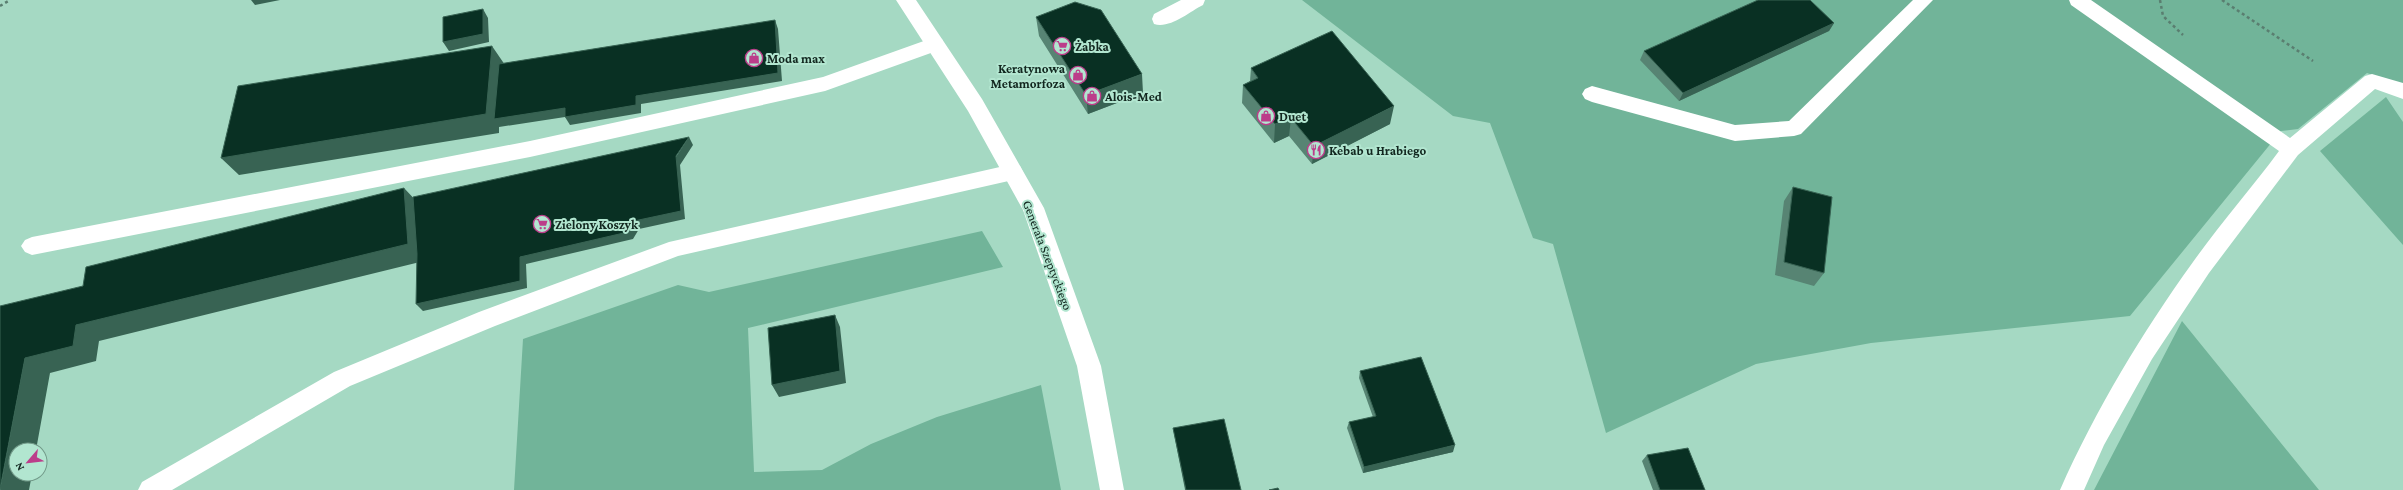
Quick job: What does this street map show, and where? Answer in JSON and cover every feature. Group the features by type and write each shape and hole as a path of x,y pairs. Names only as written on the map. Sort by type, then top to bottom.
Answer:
{"main road":[{"name":"Generała Szeptyckiego","path":"906,0 975,105 1033,208 1089,366 1112,490"}],"lane":[{"path":"1161,19 1196,0"},
{"path":"1592,94 1735,133 1794,128 1924,0"},
{"path":"2078,0 2291,149"},
{"path":"32,246 530,149 825,84 935,44"},
{"path":"2072,490 2096,438 2144,352 2201,267 2269,180 2291,149 2372,81 2403,91"},
{"path":"150,490 342,379 487,319 676,248 1013,172"}],"path":[{"path":"0,6 10,0"},
{"path":"2160,0 2159,10 2165,21 2186,37"},
{"path":"2222,0 2313,61"}],"green space":[{"path":"1302,0 2403,0 2403,85 2367,73 2298,129 2281,131 2130,316 1871,343 1756,364 1606,433 1553,244 1533,238 1490,123 1453,116"},
{"path":"2386,97 2403,122 2403,245 2320,151"},
{"path":"982,231 1003,267 748,328 754,472 822,470 871,444 937,417 1041,385 1061,490 514,490 523,339 678,285 709,292"},
{"path":"2182,321 2319,490 2094,490"}],"building":[{"path":"1758,0 1810,0 1834,23 1683,93 1644,51"},
{"path":"1075,2 1101,10 1142,74 1086,95 1036,17"},
{"path":"483,9 483,34 443,42 443,17"},
{"path":"775,20 778,73 636,96 636,105 565,117 565,108 494,119 499,64"},
{"path":"1332,31 1394,106 1314,146 1291,118 1275,124 1243,85 1258,78 1251,68"},
{"path":"492,46 486,114 221,158 238,86"},
{"name":"Zielony Koszyk","path":"689,137 676,156 681,211 634,221 628,232 520,257 520,281 416,304 417,254 413,197"},
{"path":"1793,187 1832,197 1824,273 1784,262"},
{"path":"404,188 408,244 76,325 73,346 25,358 0,489 0,306 83,286 86,267"},
{"path":"835,315 840,371 772,385 768,328"},
{"path":"1421,357 1455,445 1364,467 1349,422 1376,416 1360,371"},
{"path":"1224,419 1241,490 1186,490 1173,428"},
{"path":"1688,448 1705,490 1660,490 1647,455"}],"place":[{"name":"Żabka","path":"1062,46"},
{"name":"Moda max","path":"754,58"},
{"name":"Keratynowa Metamorfoza","path":"1078,75"},
{"name":"Alois-Med","path":"1092,96"},
{"name":"Duet","path":"1266,116"},
{"name":"Kebab u Hrabiego","path":"1316,150"},
{"name":"Zielony Koszyk","path":"542,224"}]}
